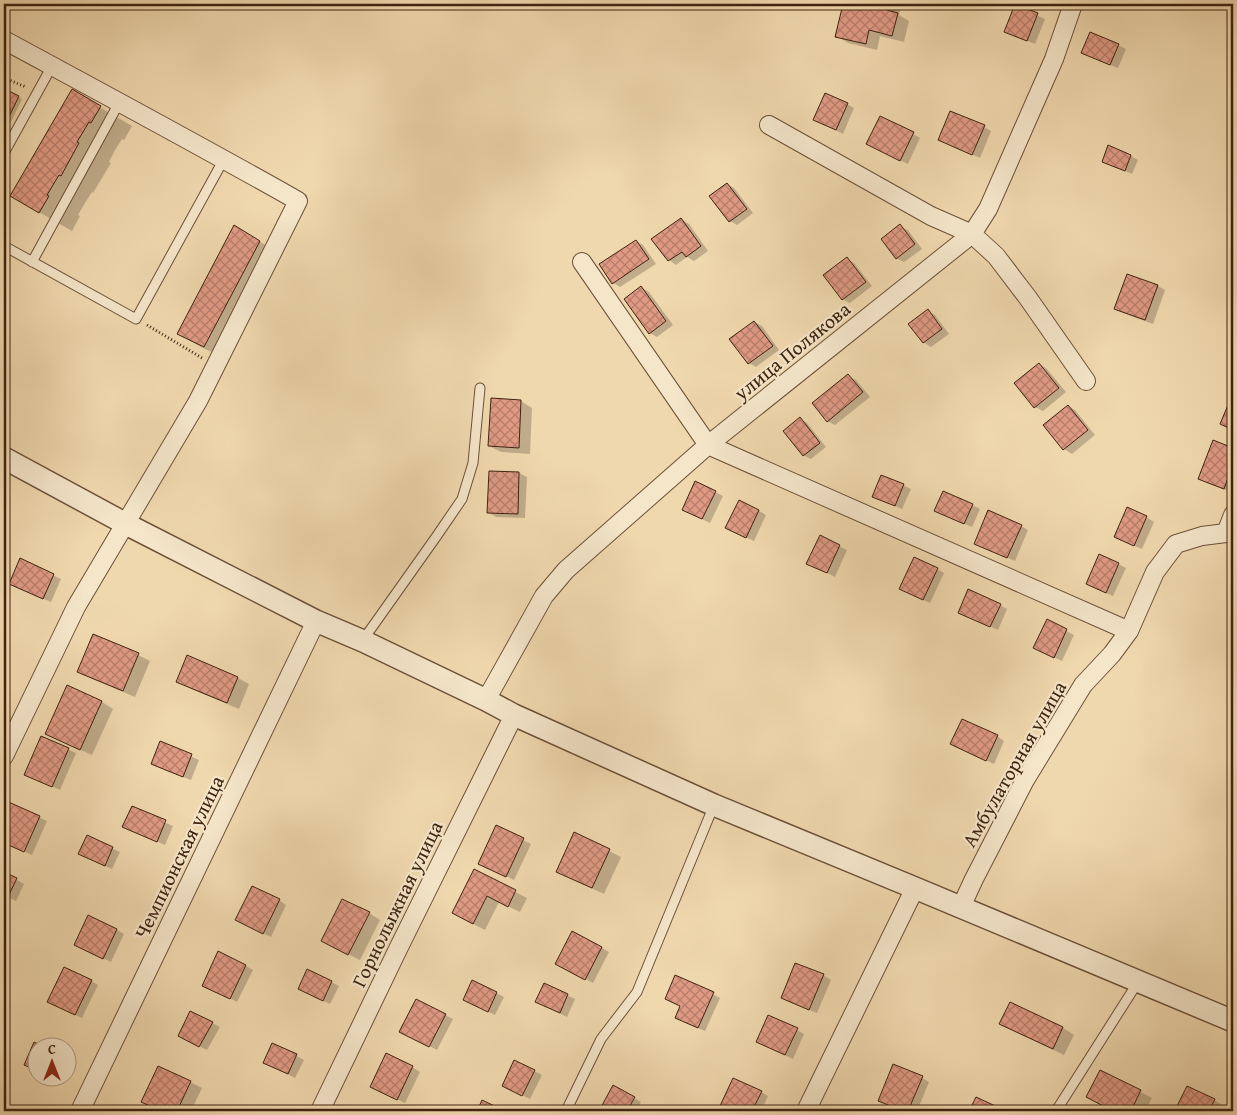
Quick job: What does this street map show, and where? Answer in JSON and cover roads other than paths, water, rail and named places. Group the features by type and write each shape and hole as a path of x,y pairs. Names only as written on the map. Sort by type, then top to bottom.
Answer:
{"street":[{"name":"улица Полякова","path":"486,700 544,596 566,570 708,445 972,234 988,208 1050,68 1073,4"},
{"path":"4,40 298,201 198,402 76,607 4,756"},
{"path":"769,125 931,216 972,234 996,256 1086,380"},
{"path":"582,262 708,445 1129,631"},
{"path":"4,458 126,524 316,620 514,715 714,805 1233,1021"},
{"path":"1230,533 1233,515"},
{"name":"Амбулаторная улица","path":"961,907 1025,780 1084,685 1112,654 1129,631 1155,572 1176,544 1202,536 1230,533"},
{"name":"Чемпионская улица","path":"80,1111 316,620"},
{"name":"Горнолыжная улица","path":"320,1111 514,715"},
{"path":"806,1111 915,888"}],"lane":[{"path":"4,153 52,66"},
{"path":"32,262 120,103"},
{"path":"4,246 136,319 224,159"},
{"path":"363,641 462,498 473,463 480,388"},
{"path":"566,1111 602,1039 637,992 714,805"},
{"path":"1056,1111 1138,982"}]}
